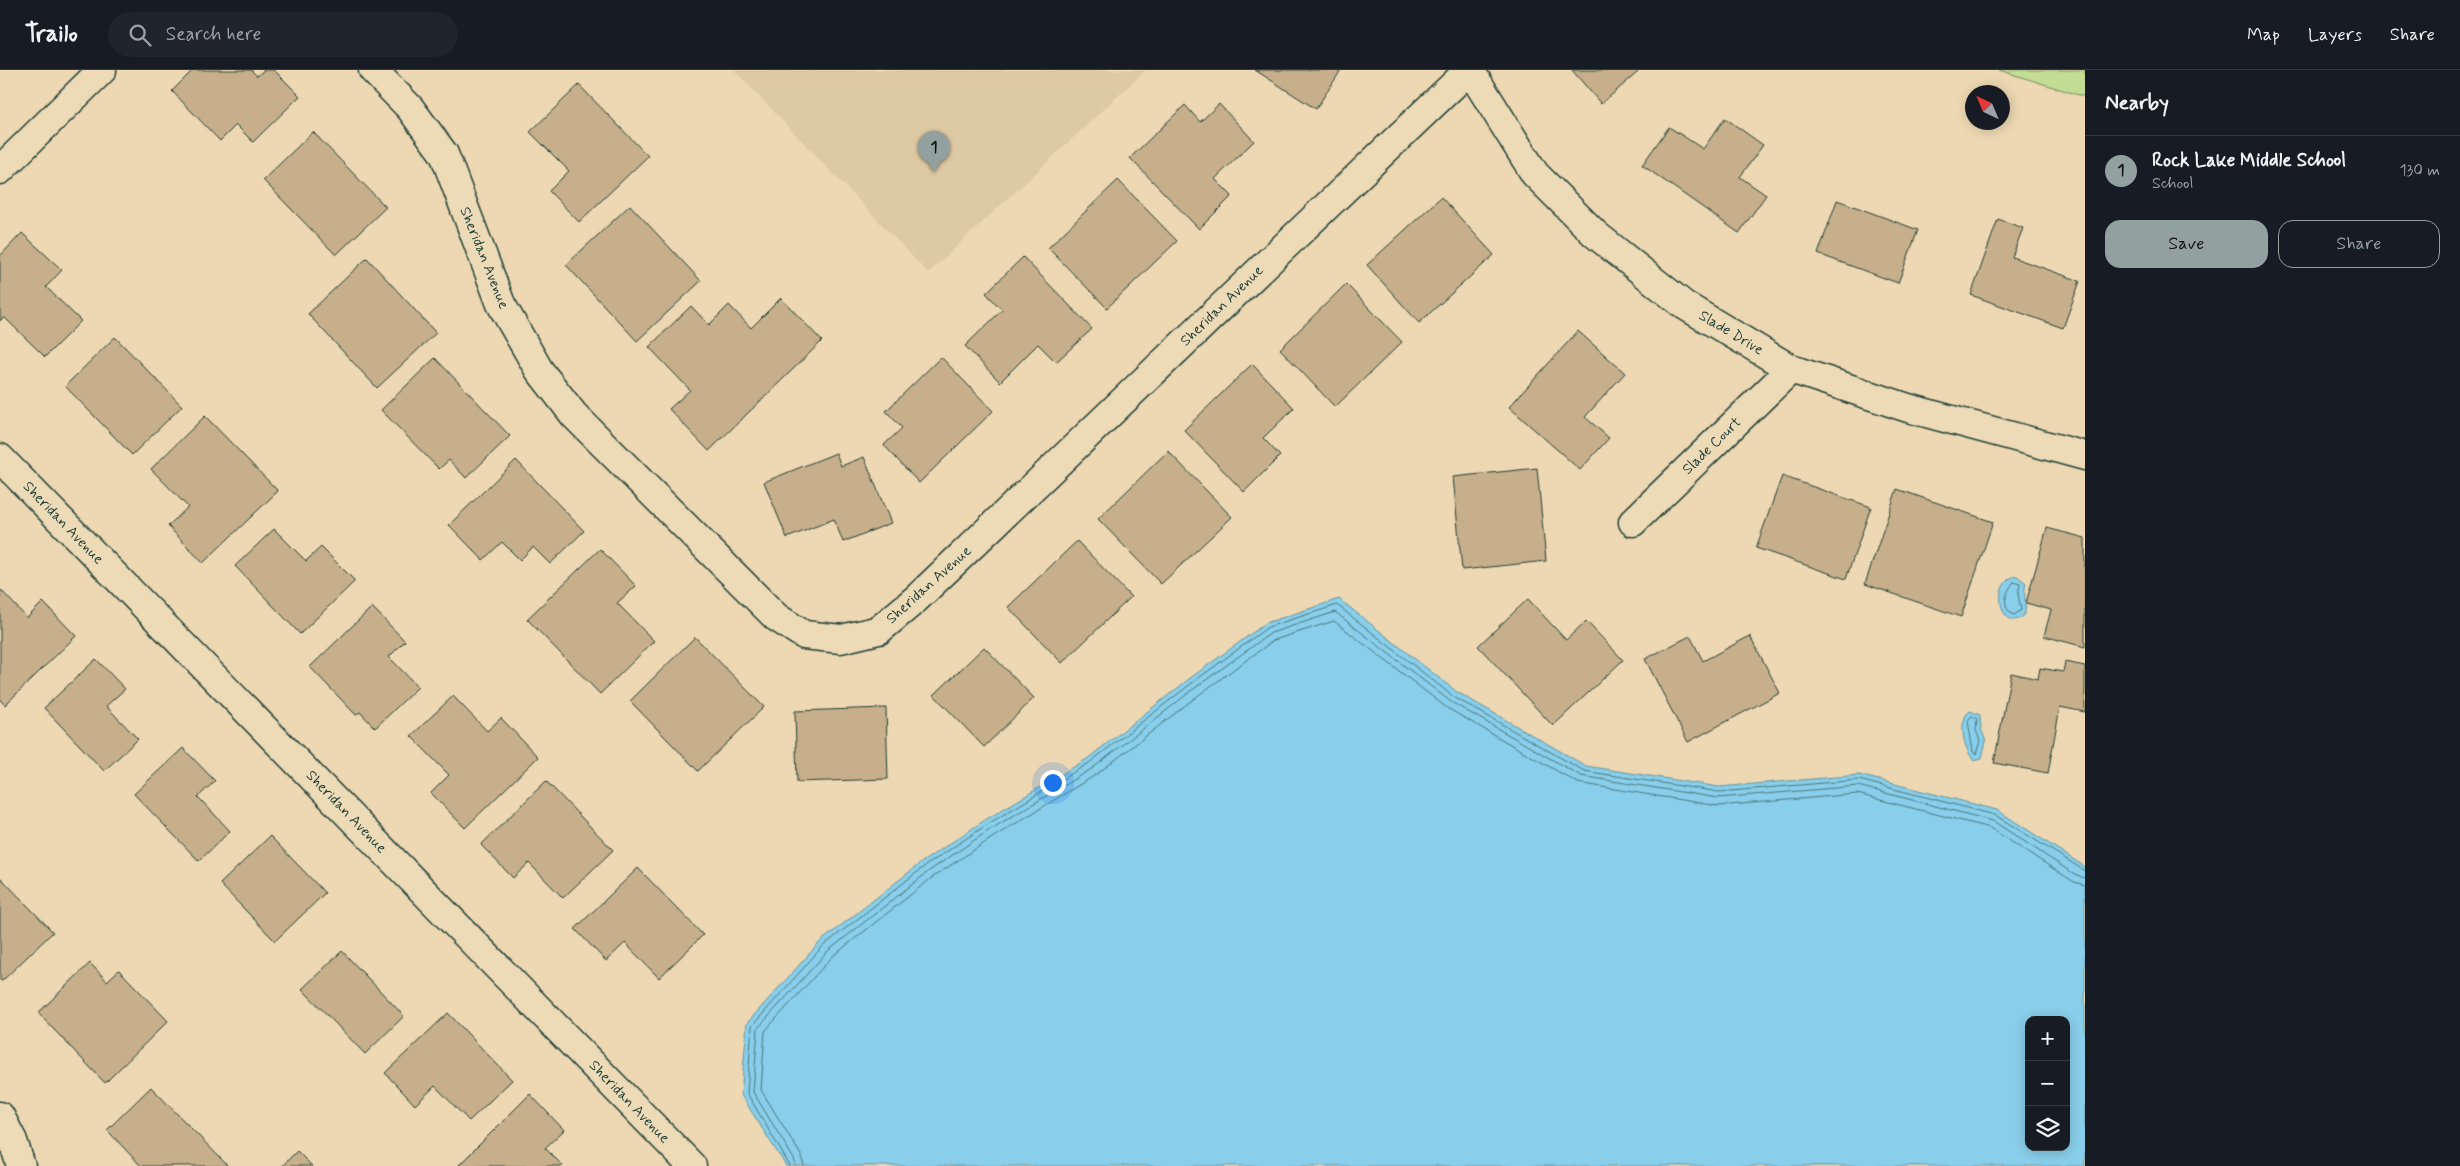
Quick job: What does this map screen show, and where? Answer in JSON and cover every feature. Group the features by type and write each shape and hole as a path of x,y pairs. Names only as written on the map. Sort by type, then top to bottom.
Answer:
{"street":[{"path":"0,170 102,70"},
{"name":"Sheridan Avenue","path":"373,70 410,108 444,154 501,304 539,370 574,415 776,617 804,635 841,639 879,630 916,599 1469,70"},
{"name":"Slade Drive","path":"1469,70 1535,174 1595,234 1684,305 1791,369 1908,408 2085,456"},
{"name":"Slade Court","path":"1633,522 1791,369"},
{"name":"Sheridan Avenue","path":"0,458 692,1166"},
{"path":"0,1116 13,1141 21,1166"}],"shaded area":[{"path":"734,70 1146,70 928,273"}],"green space":[{"path":"1999,70 2085,70 2085,97"}],"water":[{"path":"2017,576 2026,583 2025,612 2019,619 2012,620 2003,610 2001,596 2005,583 2010,578"},
{"path":"1339,599 1457,692 1586,766 1719,787 1859,775 1997,810 2085,867 2085,1166 786,1166 741,1095 747,1023 820,942 922,862 985,820 1087,759 1189,679 1266,623"},
{"path":"1970,711 1980,715 1981,729 1986,741 1982,758 1974,760 1967,750 1963,736 1964,721"}],"building":[{"path":"193,70 251,70 257,76 264,70 274,70 300,96 253,142 236,125 220,141 172,91"},
{"path":"1255,70 1341,70 1316,109"},
{"path":"1572,70 1636,70 1638,72 1601,104"},
{"path":"579,85 648,156 579,222 549,191 569,171 530,132"},
{"path":"1219,104 1254,141 1215,179 1232,196 1199,229 1130,158 1185,105 1200,122"},
{"path":"1725,118 1763,145 1740,177 1766,195 1739,233 1642,165 1669,127 1703,149"},
{"path":"313,132 386,207 336,255 263,180"},
{"path":"1118,180 1177,241 1107,308 1048,248"},
{"path":"1441,197 1494,255 1419,323 1367,265"},
{"path":"1837,200 1918,230 1898,283 1818,254"},
{"path":"630,205 701,281 637,341 566,265"},
{"path":"1998,219 2023,228 2012,257 2080,281 2063,328 1971,295"},
{"path":"22,233 62,270 46,287 81,321 45,357 4,317 0,321 0,256"},
{"path":"1023,257 1092,329 1056,362 1038,344 1000,382 965,346 1002,310 986,293"},
{"path":"367,258 436,333 377,388 308,314"},
{"path":"1346,284 1402,342 1335,407 1280,349"},
{"path":"781,298 822,341 709,451 669,409 690,390 649,347 691,306 709,325 729,305 751,328"},
{"path":"1578,331 1625,373 1585,417 1609,438 1580,470 1509,407"},
{"path":"115,337 182,406 132,455 65,386"},
{"path":"941,357 993,411 919,483 884,445 902,428 886,411"},
{"path":"435,358 510,436 466,478 449,460 439,469 381,410"},
{"path":"1252,364 1294,408 1263,438 1280,456 1244,492 1184,430"},
{"path":"205,416 278,491 203,563 168,526 188,507 151,469"},
{"path":"1168,451 1232,517 1161,584 1098,519"},
{"path":"836,453 841,466 864,457 891,523 843,542 834,519 787,538 764,482"},
{"path":"516,460 584,531 550,564 533,547 520,560 502,542 483,560 449,525"},
{"path":"1537,468 1546,561 1462,570 1453,477"},
{"path":"1782,476 1871,507 1846,579 1756,548"},
{"path":"1897,489 1993,522 1961,617 1865,584"},
{"path":"2047,528 2085,538 2085,647 2044,636 2051,610 2026,603"},
{"path":"274,529 306,561 321,547 355,581 300,634 235,566"},
{"path":"1077,541 1131,597 1062,663 1008,607"},
{"path":"600,549 636,586 617,603 654,641 600,694 527,619"},
{"path":"0,589 27,618 43,602 76,636 5,705 0,700"},
{"path":"1528,599 1566,640 1586,621 1623,660 1553,726 1478,646"},
{"path":"372,607 405,641 389,657 418,687 375,728 360,712 356,715 310,667"},
{"path":"1690,636 1703,661 1750,636 1780,693 1688,742 1645,659"},
{"path":"695,637 764,707 698,771 630,701"},
{"path":"984,647 1034,698 984,747 934,695"},
{"path":"96,659 125,689 106,706 138,739 104,771 44,708"},
{"path":"2065,662 2085,666 2085,712 2060,707 2048,773 1994,763 2011,673 2038,679 2040,668 2063,672"},
{"path":"453,696 487,731 501,718 538,757 465,828 431,793 449,775 411,736"},
{"path":"886,708 888,779 797,782 795,711"},
{"path":"183,748 215,781 198,797 230,831 199,861 134,794"},
{"path":"546,781 613,850 563,898 529,863 513,878 481,845"},
{"path":"270,836 325,893 275,941 220,884"},
{"path":"638,868 703,935 659,978 625,943 606,961 575,929"},
{"path":"0,877 53,932 2,981 0,980"},
{"path":"342,951 404,1016 365,1054 302,989"},
{"path":"90,963 107,981 119,970 168,1021 105,1083 38,1013"},
{"path":"448,1013 512,1080 469,1121 435,1086 415,1105 385,1073"},
{"path":"151,1087 228,1166 141,1166 107,1130"},
{"path":"530,1094 564,1130 545,1148 563,1166 458,1166"},
{"path":"297,1151 312,1166 282,1166"}],"place":[{"name":"Rock Lake Middle School","path":"934,172"}]}
